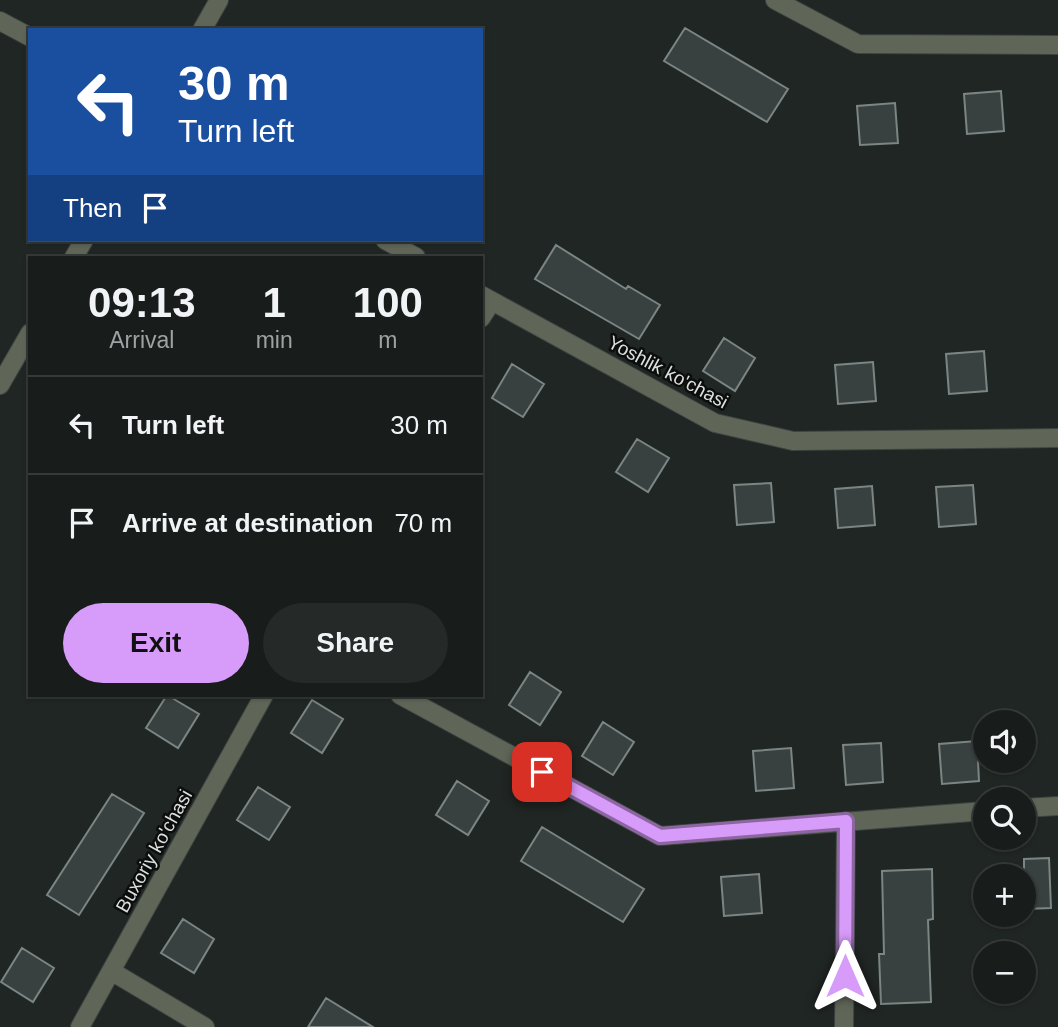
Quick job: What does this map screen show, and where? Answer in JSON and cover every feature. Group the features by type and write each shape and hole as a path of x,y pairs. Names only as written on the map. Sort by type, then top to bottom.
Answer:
{"street":[{"path":"203,28 219,0"},
{"path":"775,0 858,44 1058,45"},
{"path":"0,20 28,36"},
{"path":"389,242 414,256"},
{"name":"Yoshlik ko'chasi","path":"486,298 715,423 793,441 1058,438"},
{"path":"0,385 28,336"},
{"name":"Buxoriy ko'chasi","path":"80,1027 263,697"},
{"path":"404,697 660,836 973,812"},
{"path":"1036,807 1058,806"},
{"path":"844,1027 846,821"},
{"path":"111,971 205,1027"}],"building":[{"path":"685,28 788,89 767,122 664,61"},
{"path":"1001,91 1004,131 967,134 964,94"},
{"path":"895,103 898,143 860,145 857,106"},
{"path":"556,245 626,289 628,286 660,305 639,339 535,279"},
{"path":"724,338 755,358 735,391 703,371"},
{"path":"984,351 987,391 949,394 946,354"},
{"path":"873,362 876,401 838,404 835,365"},
{"path":"512,364 544,384 523,417 492,398"},
{"path":"637,439 669,458 648,492 616,472"},
{"path":"771,483 774,522 737,525 734,485"},
{"path":"973,485 976,524 939,527 936,487"},
{"path":"872,486 875,525 838,528 835,489"},
{"path":"530,672 561,692 540,725 509,705"},
{"path":"166,697 170,697 199,714 178,748 146,728"},
{"path":"312,700 343,719 322,753 291,733"},
{"path":"603,722 634,742 613,775 582,756"},
{"path":"973,741 973,773 979,773 979,781 942,784 939,744"},
{"path":"881,743 883,782 846,785 843,745"},
{"path":"791,748 794,788 756,791 753,751"},
{"path":"457,781 489,801 468,835 436,815"},
{"path":"258,787 290,807 269,840 237,820"},
{"path":"112,794 144,813 79,915 47,895"},
{"path":"542,827 644,889 623,922 521,861"},
{"path":"1049,858 1051,908 1036,909 1036,864 1024,864 1024,859"},
{"path":"932,869 933,919 928,920 931,1002 881,1004 879,954 884,954 882,871"},
{"path":"759,874 762,913 724,916 721,877"},
{"path":"183,919 214,939 194,973 161,953"},
{"path":"22,948 54,968 33,1002 1,982"},
{"path":"326,998 373,1027 308,1027"}],"route":[{"path":"542,772 660,836 846,821 845,976"}]}
